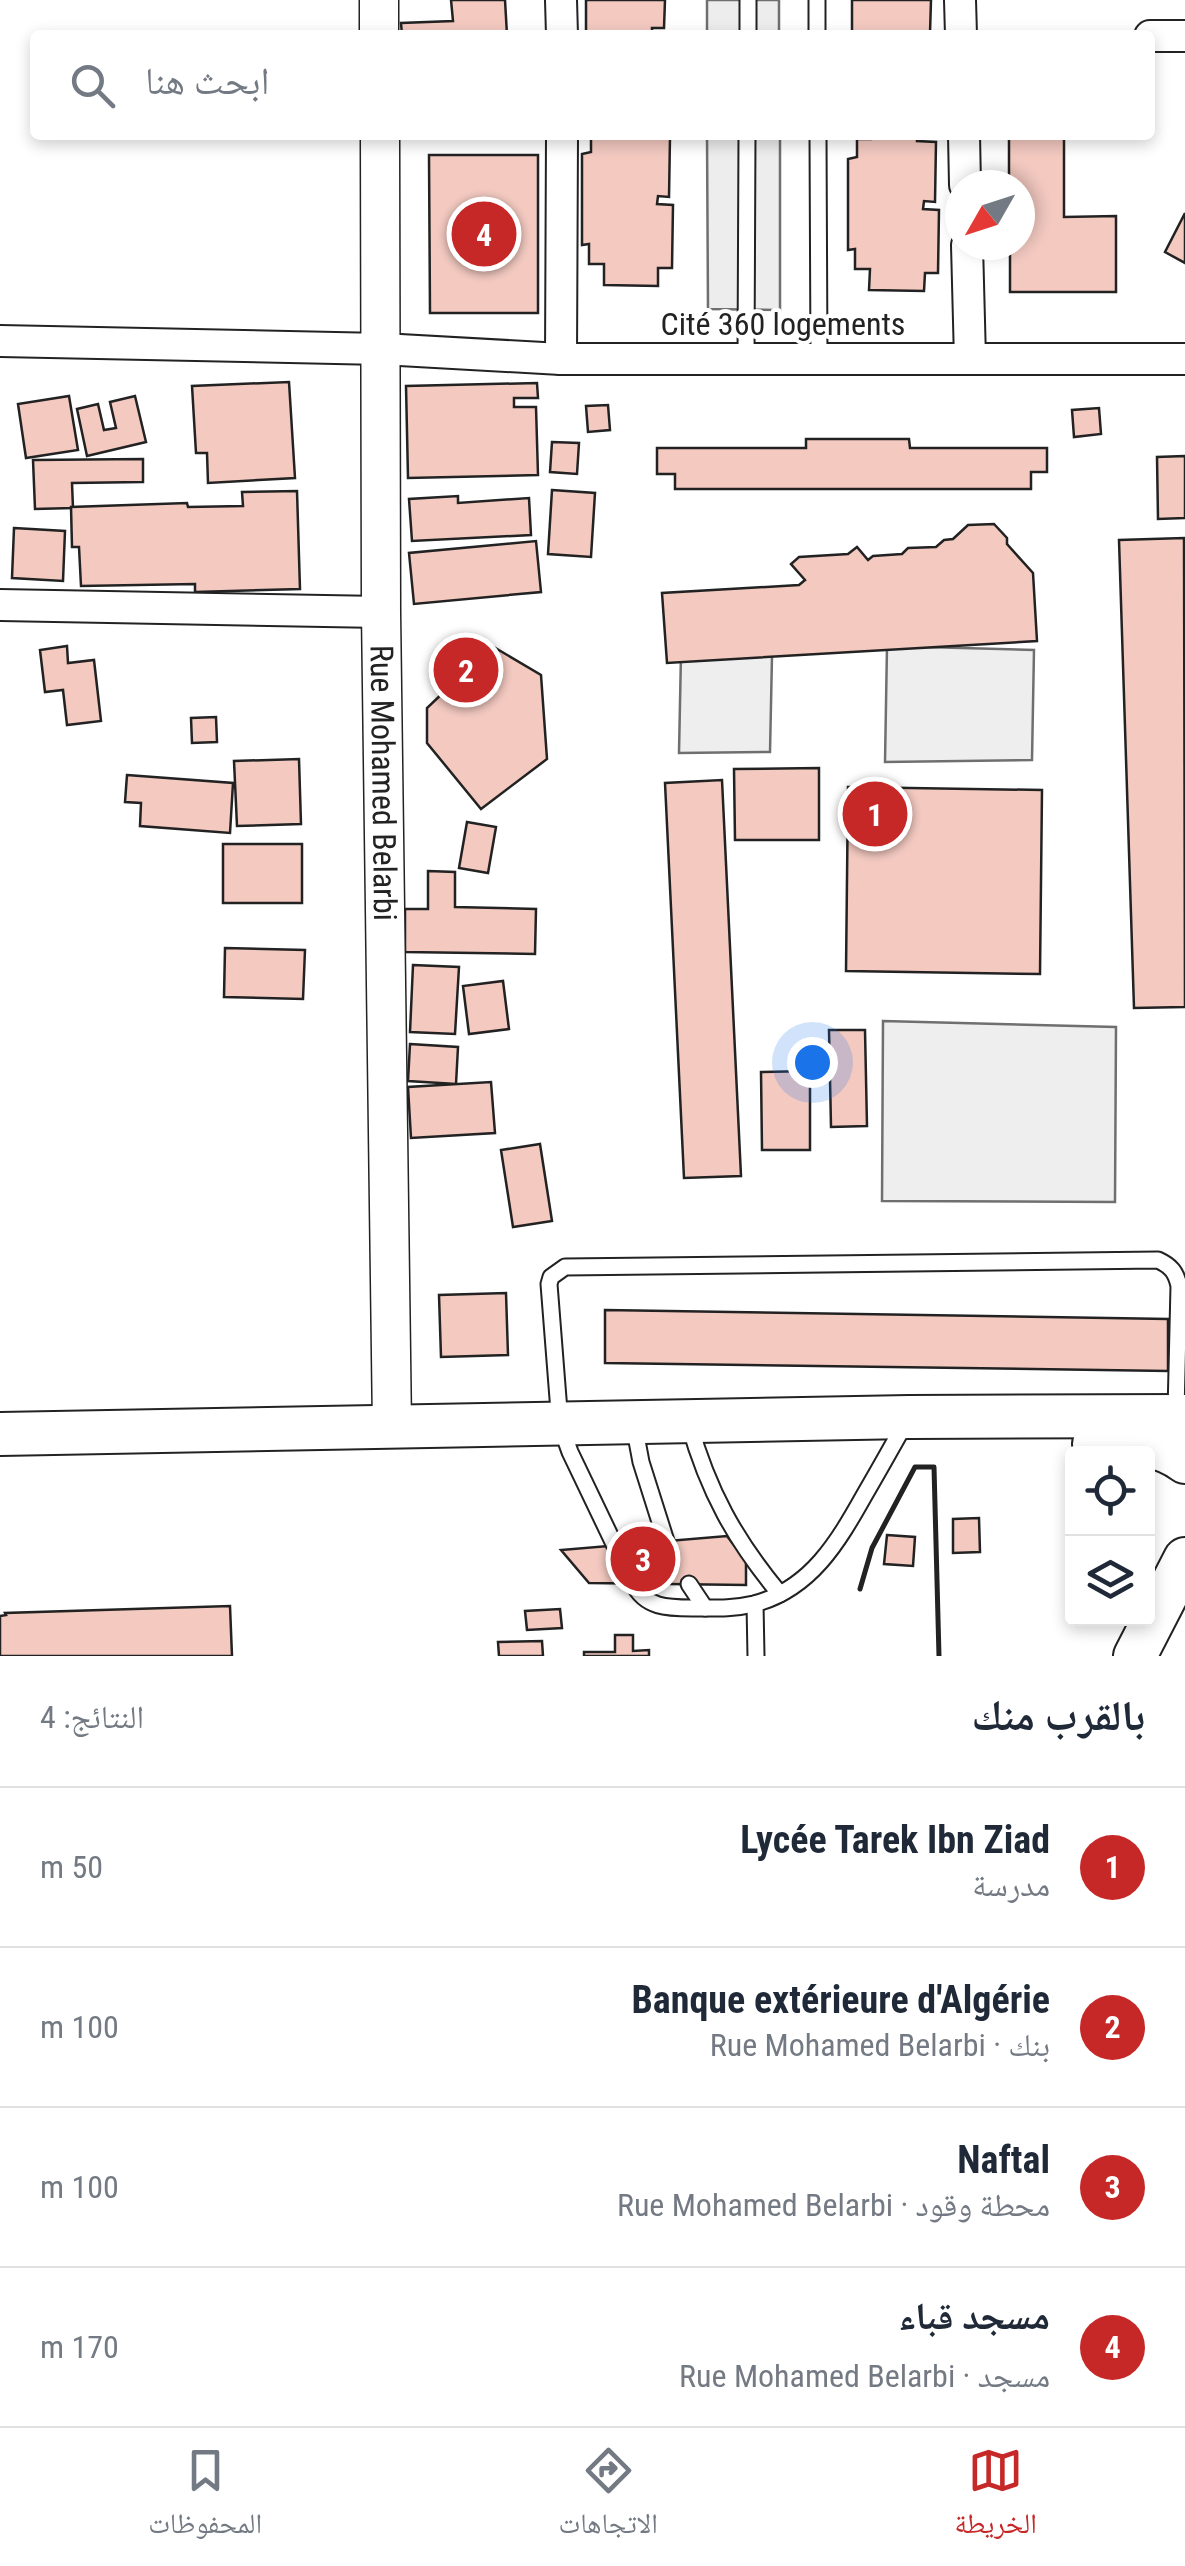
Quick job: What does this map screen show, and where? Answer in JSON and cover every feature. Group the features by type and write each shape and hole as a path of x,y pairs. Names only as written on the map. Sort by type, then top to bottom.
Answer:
{"main road":[{"path":"0,1434 909,1417 1180,1416"},
{"path":"980,1417 1007,1436 1036,1444 1146,1445 1169,1450 1185,1462"},
{"path":"1135,1656 1185,1558"},
{"path":"1157,1656 1185,1610"}],"street":[{"path":"378,0 379,30"},
{"path":"561,0 562,30"},
{"path":"960,0 962,30"},
{"path":"1155,36 1185,36"},
{"name":"Rue Mohamed Belarbi","path":"380,140 381,612 392,1428"},
{"path":"561,359 562,140"},
{"path":"964,140 965,170"},
{"path":"967,260 970,359"},
{"name":"Cité 360 logements","path":"0,341 382,349 561,359 1185,359"},
{"path":"0,605 381,612"}],"lane":[{"path":"748,0 748,30"},
{"path":"817,0 817,30"},
{"path":"746,359 747,140"},
{"path":"818,140 819,359"},
{"path":"615,1546 560,1424 549,1284 552,1276 565,1267 1158,1260 1177,1274 1179,1286 1180,1416"},
{"path":"633,1584 643,1598 668,1608 730,1608 780,1594 822,1563 838,1542 909,1417"},
{"path":"688,1421 705,1474 729,1524 752,1561 780,1594"},
{"path":"634,1422 644,1475 666,1542"},
{"path":"689,1584 705,1608"},
{"path":"755,1604 756,1656"}],"shaded area":[{"path":"707,0 779,0 779,30 707,30"},
{"path":"707,140 780,140 780,310 708,309"},
{"path":"682,604 773,609 770,752 679,753"},
{"path":"887,646 1034,650 1032,760 885,762"},
{"path":"883,1021 1116,1027 1115,1202 882,1201"}],"building":[{"path":"451,0 505,0 507,30 402,30 401,23 453,21"},
{"path":"586,0 665,0 664,28 586,30"},
{"path":"852,0 931,0 930,30 852,30"},
{"path":"591,140 670,140 669,197 658,196 657,204 673,205 672,268 658,268 658,286 604,285 604,264 589,264 589,244 582,245 582,154 591,152"},
{"path":"857,140 936,142 935,202 924,201 923,209 939,210 938,273 925,273 924,291 869,290 870,269 855,269 855,249 848,250 848,159 857,157"},
{"path":"1009,140 1064,140 1064,217 1116,216 1116,292 1010,292 1010,260 1035,260 1035,170 1009,170"},
{"path":"429,155 538,155 538,313 430,313"},
{"path":"1185,213 1185,263 1165,252"},
{"path":"289,382 295,478 208,483 207,453 196,453 192,386"},
{"path":"537,383 538,398 514,398 514,407 536,407 538,475 408,478 406,386"},
{"path":"69,396 78,450 26,458 18,404"},
{"path":"135,396 146,442 87,456 77,409 98,404 104,430 116,428 110,402"},
{"path":"608,405 610,430 588,432 586,406"},
{"path":"1099,408 1101,434 1074,437 1072,410"},
{"path":"806,439 909,439 910,448 1047,448 1047,472 1031,472 1031,489 675,489 675,474 657,474 657,448 806,448"},
{"path":"552,442 579,443 577,474 550,472"},
{"path":"1185,456 1185,518 1158,519 1157,457"},
{"path":"143,459 143,482 72,483 73,508 35,509 33,460"},
{"path":"552,490 595,493 591,557 548,554"},
{"path":"297,491 300,589 195,592 195,584 81,586 79,547 72,547 71,507 187,503 188,507 243,506 242,492"},
{"path":"458,496 458,503 529,498 531,535 412,541 409,499"},
{"path":"994,524 1033,573 1037,641 667,663 662,593 799,585 805,580 791,564 799,557 848,554 857,547 868,560 873,556 902,554 908,548 936,547 953,539 968,525"},
{"path":"14,528 65,531 63,581 12,578"},
{"path":"1184,538 1185,1007 1134,1008 1119,540"},
{"path":"536,541 541,592 414,604 409,553"},
{"path":"67,646 68,663 94,660 101,721 67,725 63,690 45,692 40,650"},
{"path":"492,646 541,675 547,759 481,809 427,743 427,708"},
{"path":"216,717 217,742 192,743 191,718"},
{"path":"299,759 301,824 237,826 234,761"},
{"path":"819,768 819,840 735,840 734,769"},
{"path":"127,775 233,783 230,833 140,826 141,803 125,802"},
{"path":"722,780 741,1176 684,1178 665,783"},
{"path":"848,787 1042,790 1040,974 846,971"},
{"path":"467,822 496,827 488,873 459,868"},
{"path":"223,844 302,844 302,903 223,903"},
{"path":"428,871 455,872 455,907 536,909 535,954 405,952 405,909 428,909"},
{"path":"225,948 305,950 303,999 224,997"},
{"path":"413,965 459,967 455,1034 410,1032"},
{"path":"503,981 509,1029 469,1034 463,986"},
{"path":"829,1030 865,1030 867,1126 831,1127"},
{"path":"410,1044 458,1047 456,1084 408,1081"},
{"path":"810,1071 810,1150 762,1150 761,1072"},
{"path":"491,1082 495,1133 411,1138 408,1087"},
{"path":"540,1144 552,1221 513,1227 501,1150"},
{"path":"506,1293 508,1355 441,1357 439,1295"},
{"path":"605,1310 1168,1319 1168,1371 605,1363"},
{"path":"979,1518 980,1552 953,1553 953,1519"},
{"path":"887,1535 915,1537 913,1566 884,1564"},
{"path":"727,1536 746,1561 746,1585 589,1583 561,1550"},
{"path":"230,1606 232,1656 0,1656 0,1616 5,1613"},
{"path":"560,1609 562,1628 527,1630 525,1611"},
{"path":"615,1635 633,1635 633,1651 649,1650 649,1656 584,1656 584,1652 615,1652"},
{"path":"542,1641 543,1656 499,1656 498,1642"}],"wall":[{"path":"860,1589 872,1548 915,1467 934,1467 939,1656"}],"place":[{"name":"مسجد قباء","path":"484,234"},
{"name":"Banque extérieure d'Algérie","path":"466,670"},
{"name":"Lycée Tarek Ibn Ziad","path":"875,814"},
{"name":"Naftal","path":"643,1559"}]}
